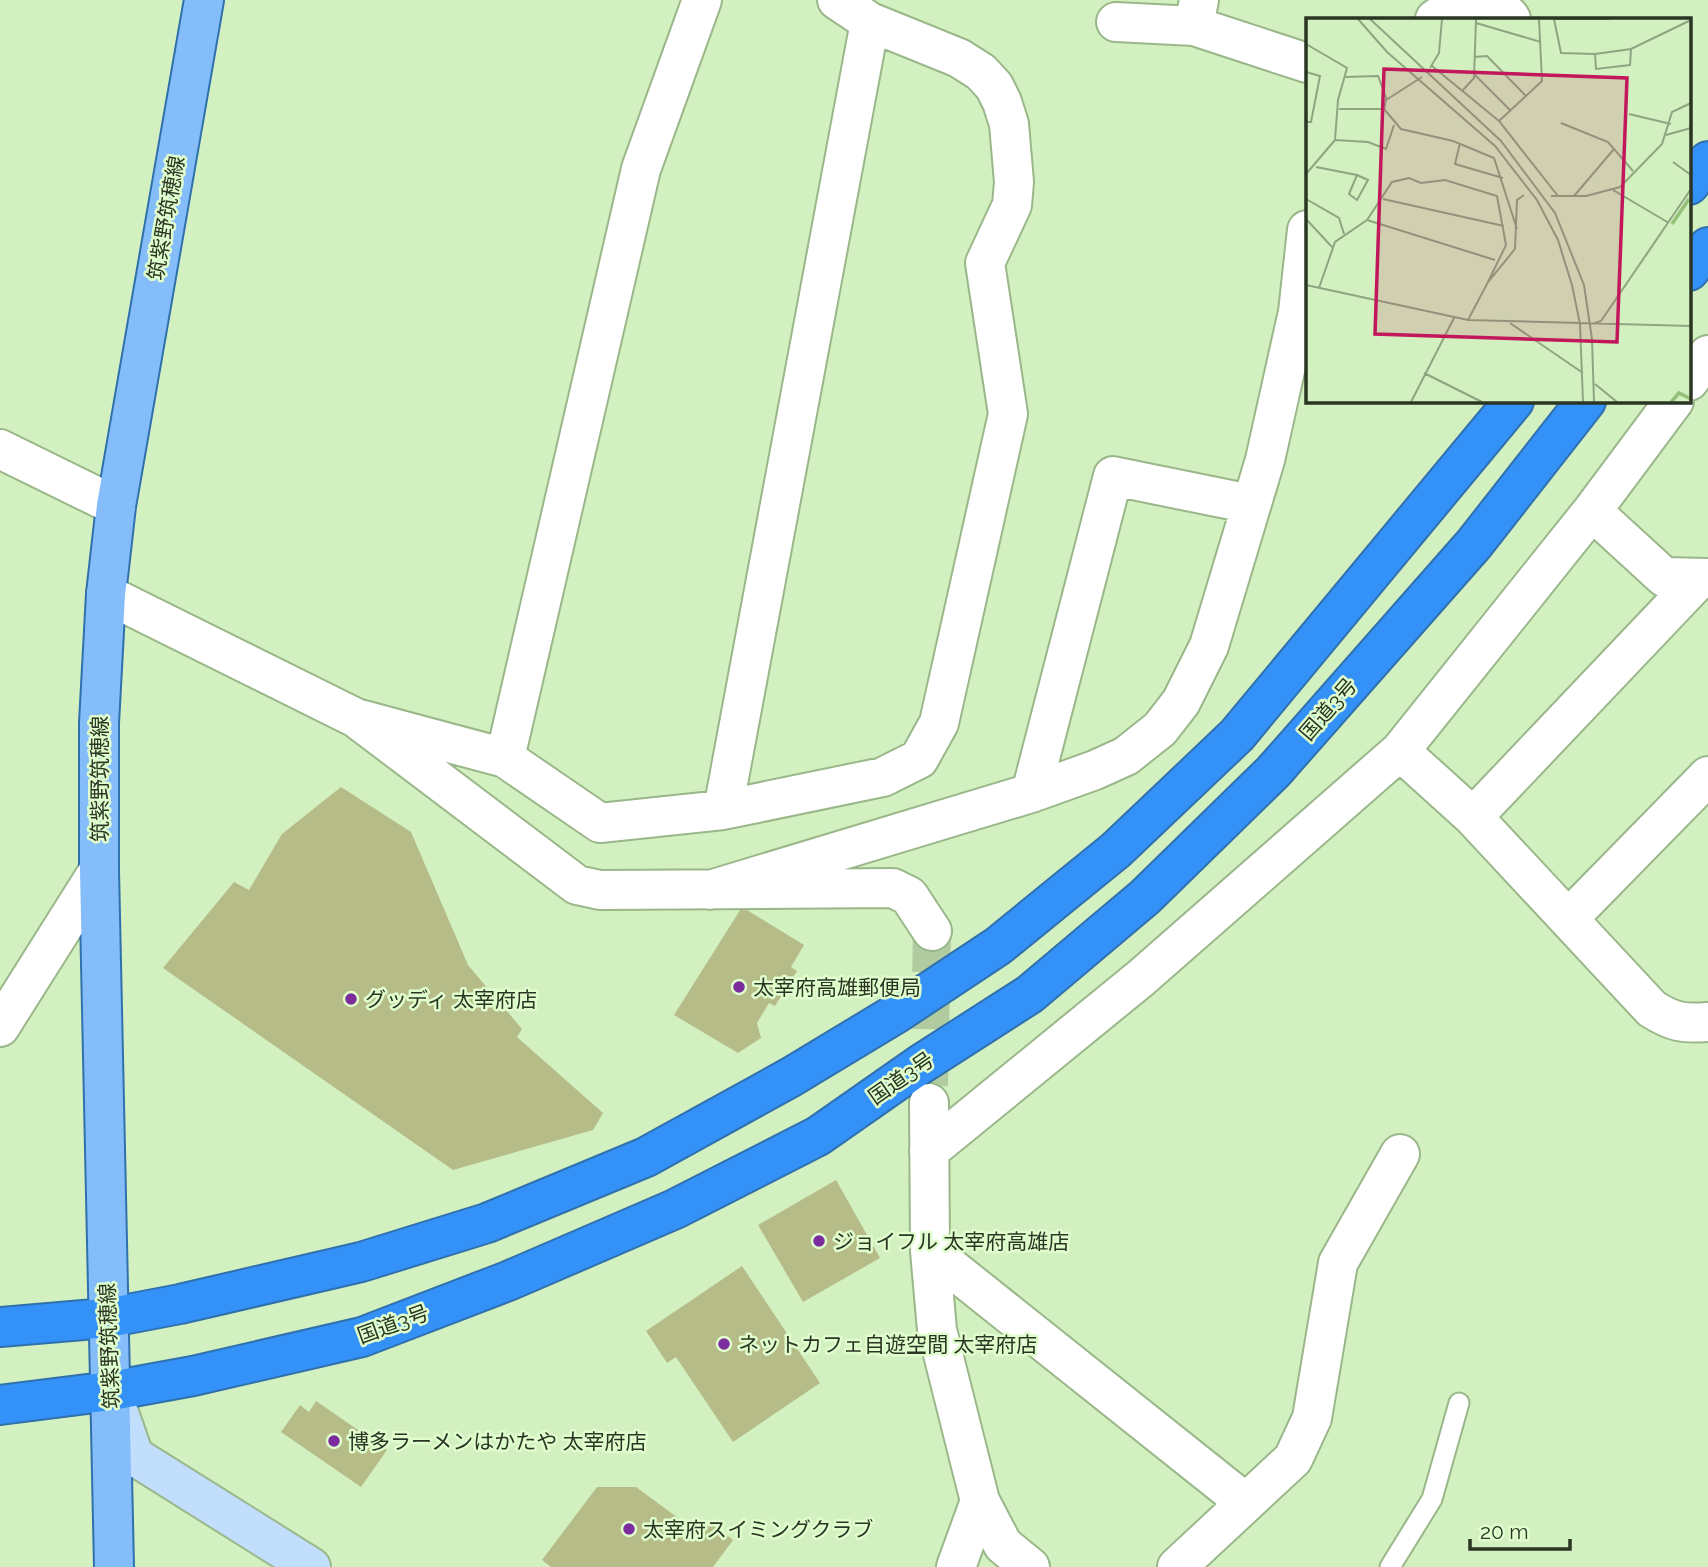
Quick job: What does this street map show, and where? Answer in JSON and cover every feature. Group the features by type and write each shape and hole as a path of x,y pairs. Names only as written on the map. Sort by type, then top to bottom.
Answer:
{"highway":[{"path":"1690,184 1708,161"},
{"path":"0,1327 107,1318 180,1304 361,1262 487,1223 646,1157 791,1077 897,1013 998,946 1116,850 1237,734 1513,402"},
{"name":"国道3号","path":"0,1405 111,1391 193,1376 362,1337 508,1282 675,1209 818,1136 1030,993 1145,897 1273,772 1474,544 1585,402"}],"main road":[{"name":"筑紫野筑穂線","path":"114,1567 99,870 99,723 106,594 116,506 204,0"}],"street":[{"path":"505,758 641,169 702,0"},
{"path":"356,718 505,758 600,822 723,810 883,778 919,759 939,723 1008,414 985,264 1012,205 1014,182 1009,124 994,86 981,72 959,58 870,22 837,0"},
{"path":"1513,18 1528,0"},
{"path":"1449,8 1511,18"},
{"path":"1116,22 1197,13 1306,63"},
{"path":"723,810 870,22"},
{"path":"710,890 1031,793 1095,770 1126,755 1160,729 1181,702 1209,646 1265,460 1298,312 1306,239"},
{"path":"1690,380 1708,355"},
{"path":"929,1151 1141,978 1400,751 1592,511 1673,402"},
{"path":"0,449 116,506"},
{"path":"1031,793 1113,476 1251,504"},
{"path":"1592,511 1658,573 1672,579 1704,578"},
{"path":"1473,817 1704,578"},
{"path":"106,594 356,718 578,885 600,890 893,888 909,896 932,931"},
{"path":"1400,751 1473,817 1652,1009 1670,1020 1708,1022"},
{"path":"1568,919 1708,776"},
{"path":"0,1027 99,870"},
{"path":"929,1102 930,1251 937,1330 979,1501 1003,1545 1030,1567"},
{"path":"1177,1567 1293,1459 1312,1418 1338,1263 1400,1154"},
{"path":"930,1251 1246,1503"},
{"path":"111,1391 134,1456 311,1567"},
{"path":"956,1567 979,1501"}],"lane":[{"path":"1390,1567 1432,1499 1459,1403"}],"building":[{"name":"グッディ 太宰府店","path":"341,787 411,832 468,965 522,1029 517,1037 603,1113 593,1130 453,1170 163,968 234,882 249,890 282,834"},
{"name":"太宰府高雄郵便局","path":"742,907 804,945 791,967 797,971 775,1006 769,1003 757,1023 761,1038 738,1053 674,1015"},
{"name":"ジョイフル 太宰府高雄店","path":"836,1180 880,1258 803,1302 758,1225"},
{"name":"ネットカフェ自遊空間 太宰府店","path":"742,1266 820,1383 733,1442 676,1357 667,1363 646,1331"},
{"name":"博多ラーメンはかたや 太宰府店","path":"316,1401 387,1450 361,1487 281,1432 300,1405 309,1412"},
{"name":"太宰府スイミングクラブ","path":"597,1487 636,1487 701,1535 710,1522 733,1540 713,1567 551,1567 542,1560"}],"tunnel":[{"path":"929,1086 932,931"}],"place":[{"name":"太宰府高雄郵便局","path":"739,987"},
{"name":"グッディ 太宰府店","path":"351,999"},
{"name":"ジョイフル 太宰府高雄店","path":"819,1241"},
{"name":"ネットカフェ自遊空間 太宰府店","path":"724,1344"},
{"name":"博多ラーメンはかたや 太宰府店","path":"334,1441"},
{"name":"太宰府スイミングクラブ","path":"629,1529"}]}
